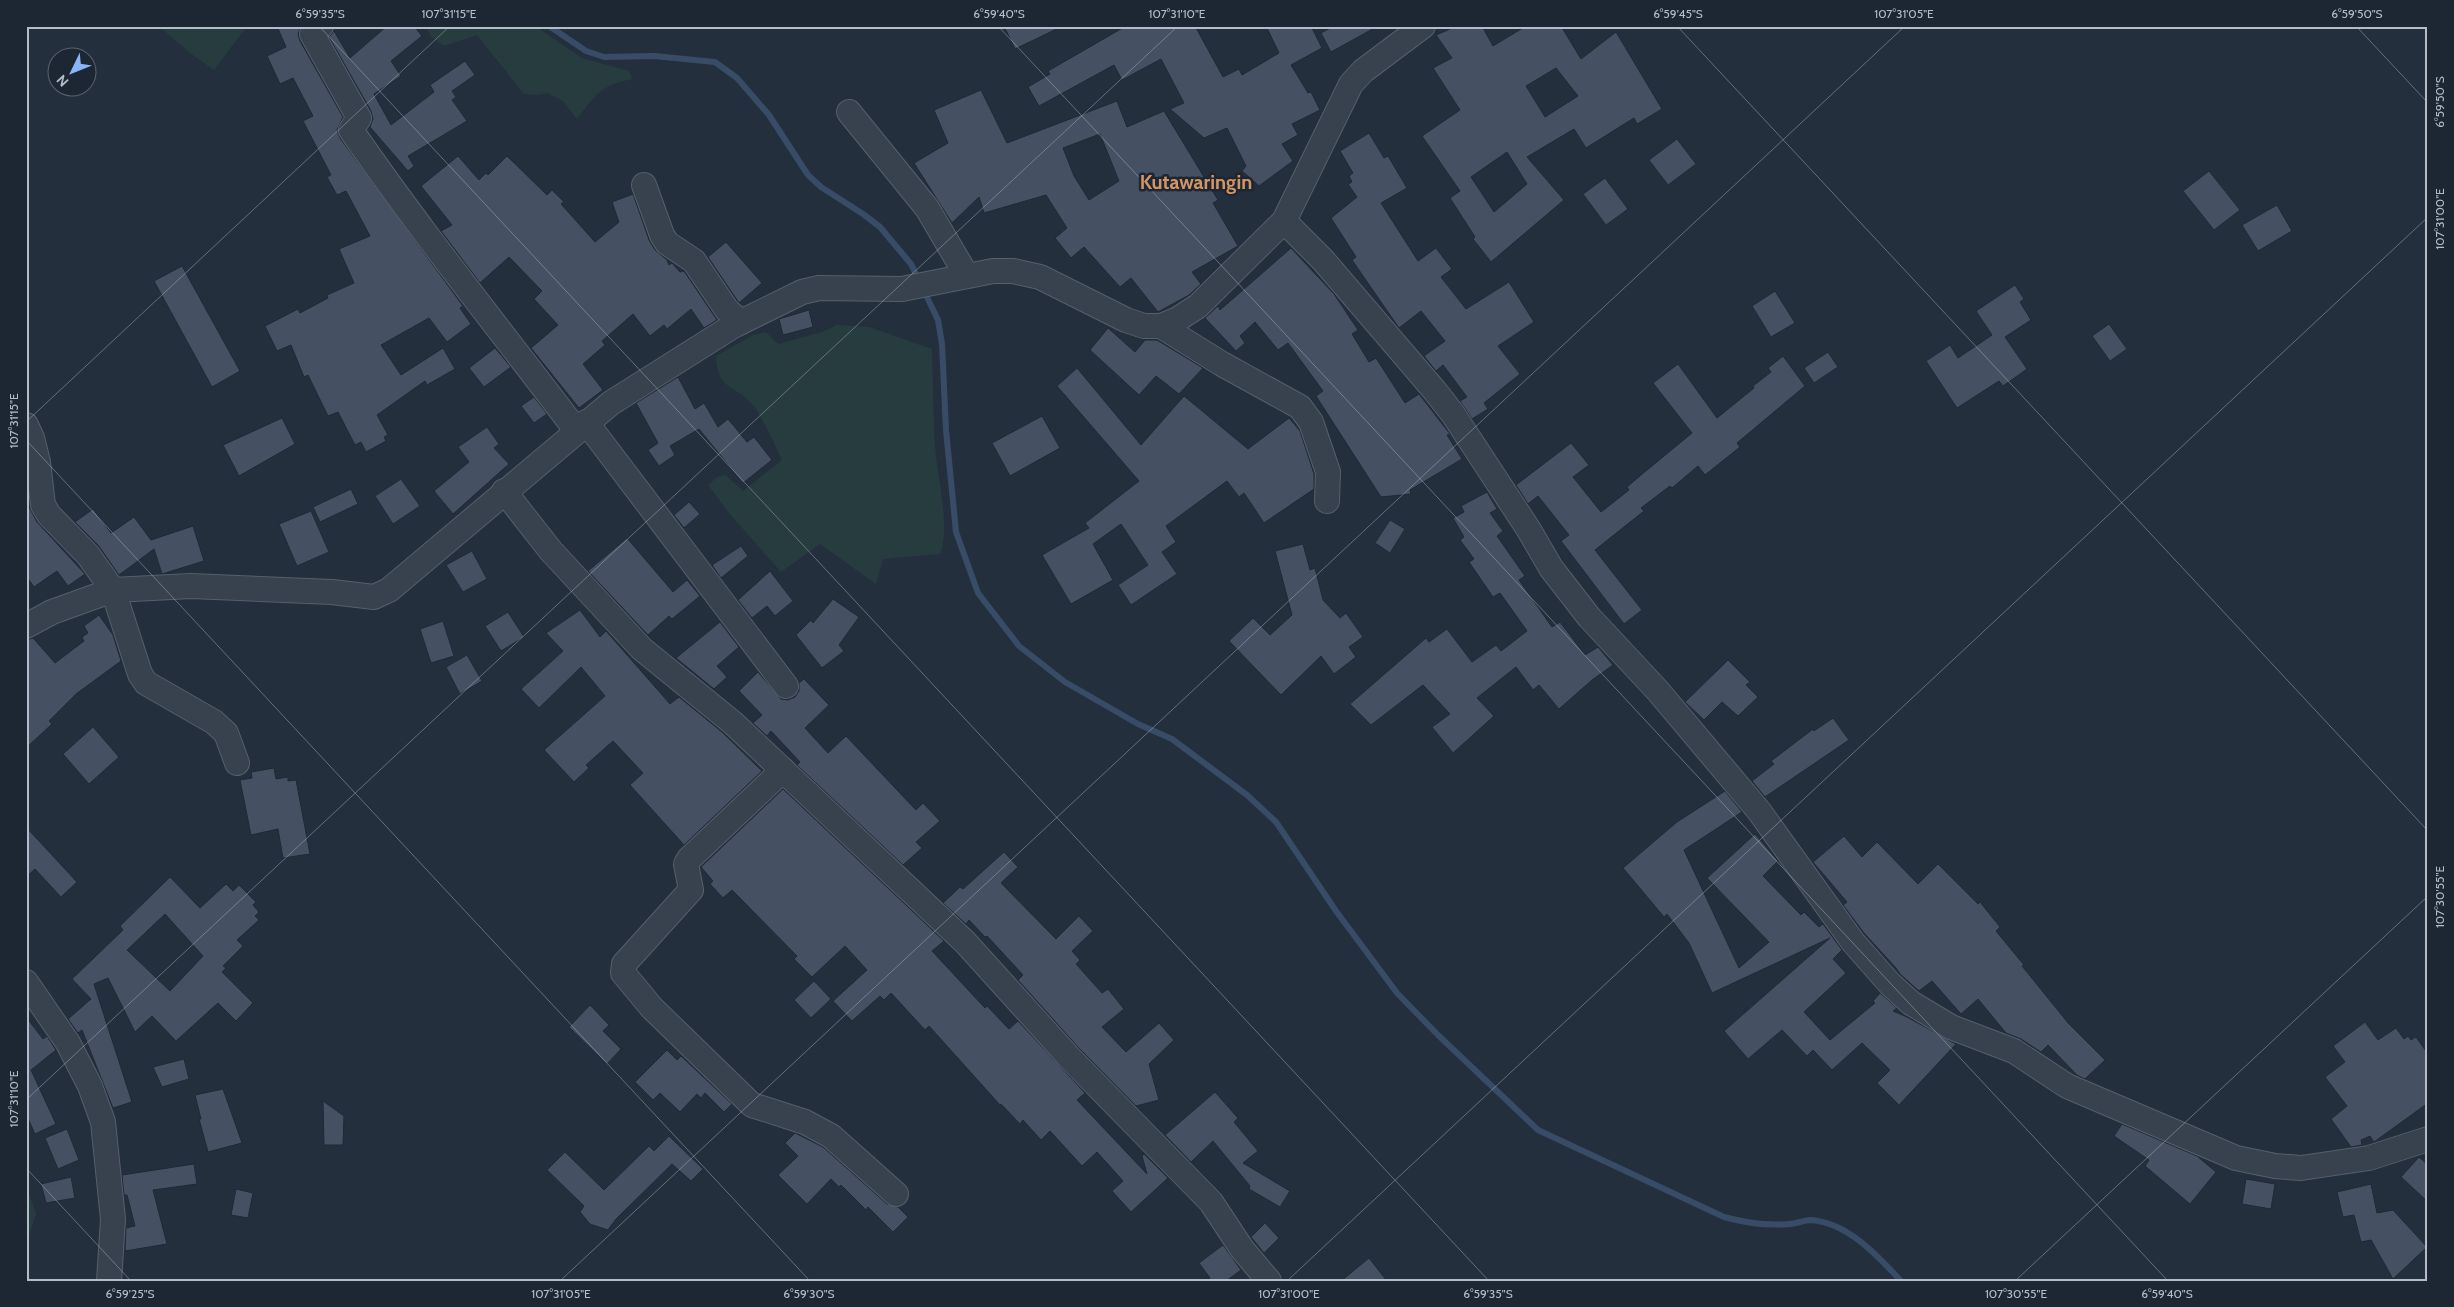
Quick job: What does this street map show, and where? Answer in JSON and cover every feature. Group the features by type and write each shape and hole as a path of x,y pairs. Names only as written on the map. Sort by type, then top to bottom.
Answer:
{"street":[{"path":"321,26 312,34 359,118 351,130 403,205 581,426 786,686"},
{"path":"26,626 52,612 114,590 192,586 274,589 374,597 389,590 581,426 611,403 741,322 802,292 819,288 902,288 993,271 1014,271 1040,277 1126,320 1144,326 1161,326 1178,319 1198,306 1284,221 1351,84 1363,71 1422,26"},
{"path":"849,112 927,208 962,277"},
{"path":"644,185 662,236 667,243 694,261 727,310 741,322"},
{"path":"1284,221 1322,260 1435,391 1459,422 1529,530 1551,568 1589,617 1658,691 1759,811 1853,942 1890,984 1911,1003 1951,1027 2014,1051 2067,1086 2236,1158 2275,1166 2301,1168 2369,1158 2428,1139"},
{"path":"1161,326 1222,364 1300,407 1310,422 1328,472 1327,501"},
{"path":"26,425 32,438 38,462 43,505 49,515 88,556 114,590 140,674 146,683 214,722 226,733 237,763"},
{"path":"504,492 551,551 642,649 733,723 965,942 1068,1056 1211,1202 1242,1249 1269,1281"},
{"path":"783,770 689,859 686,864 691,890 624,964 623,973 665,1021 752,1105 805,1122 831,1136 896,1194"},
{"path":"26,982 68,1043 90,1086 103,1122 113,1219 109,1281"}],"green space":[{"path":"159,26 247,26 214,70 190,53"},
{"path":"426,26 535,26 582,58 629,71 632,79 613,84 600,92 577,119 563,101 548,93 538,95 524,94 477,35 444,46 431,37"},
{"path":"837,325 869,327 932,349 935,446 944,516 943,543 940,554 883,559 876,584 820,544 781,572 729,513 708,485 717,477 726,475 743,491 782,460 764,423 752,404 723,381 717,367 716,356 753,335 766,332 778,344 822,332"},
{"path":"26,1185 36,1214 26,1245"}],"building":[{"path":"277,26 301,26 298,34 300,41 343,117 337,130 340,138 463,306 460,308 471,324 447,342 429,318 381,345 401,375 443,348 455,369 427,385 425,381 377,415 388,435 384,437 386,441 366,452 361,442 355,445 338,412 328,416 308,375 304,377 291,345 277,351 265,326 298,309 300,313 328,298 327,295 354,283 339,249 370,236 346,191 337,195 327,177 331,175 303,121 313,116 293,78 280,84 267,56 286,47"},
{"path":"387,26 414,26 422,36 391,61 401,76 374,94 391,125 434,92 430,85 465,61 475,75 452,91 456,97 452,100 467,121 408,156 414,166 408,171 370,127 373,119 371,111 329,37 334,31 350,58"},
{"path":"1004,26 1063,26 1015,49"},
{"path":"1126,26 1195,26 1223,77 1239,69 1242,75 1279,53 1266,26 1311,26 1322,48 1291,65 1308,93 1311,92 1320,110 1292,124 1298,135 1282,144 1293,161 1259,186 1242,171 1246,166 1227,128 1204,138 1170,109 1184,103 1161,59 1122,80 1114,65 1039,106 1028,87 1050,74 1048,71"},
{"path":"1334,26 1378,26 1331,52 1321,33"},
{"path":"1457,26 1482,26 1493,46 1526,26 1561,26 1581,59 1616,32 1662,109 1637,124 1634,118 1586,148 1574,129 1527,157 1564,200 1491,262 1473,239 1475,237 1450,198 1460,191 1422,136 1460,110 1433,68 1452,58 1436,35","holes":["1556,68 1578,96 1545,117 1526,86","1507,152 1527,184 1494,212 1471,177"]},
{"path":"981,90 1007,143 1117,101 1127,127 1164,111 1218,200 1213,203 1238,246 1192,272 1201,284 1189,295 1158,312 1131,278 1120,287 1084,247 1071,258 1055,238 1067,228 1046,195 984,213 979,197 952,223 914,163 948,143 934,110","holes":["1100,134 1119,181 1089,200 1074,176 1063,148"]},
{"path":"1369,133 1384,158 1388,156 1407,188 1381,203 1418,261 1436,248 1452,269 1441,277 1466,309 1509,282 1534,322 1498,346 1520,374 1484,403 1488,409 1472,419 1460,401 1467,397 1443,365 1436,371 1424,356 1445,341 1421,311 1399,328 1352,260 1356,257 1331,218 1357,197 1348,184 1352,182 1349,176 1353,173 1340,151"},
{"path":"1677,139 1696,164 1668,185 1649,160"},
{"path":"458,156 479,180 486,173 488,175 507,156 547,195 552,190 564,202 561,204 595,242 619,222 612,202 633,194 649,240 655,250 667,260 669,265 672,263 680,272 684,271 717,320 704,328 691,309 667,329 664,325 650,336 633,314 602,341 605,345 583,364 603,390 579,408 531,348 558,325 534,299 542,291 509,257 480,283 441,231 452,225 421,186"},
{"path":"2209,171 2240,210 2214,230 2183,191"},
{"path":"1605,178 1628,209 1606,225 1583,194"},
{"path":"2277,205 2292,231 2258,251 2242,225"},
{"path":"726,242 762,283 739,303 708,257"},
{"path":"1291,248 1334,294 1358,330 1352,334 1369,362 1376,358 1405,403 1419,394 1450,434 1447,435 1462,459 1410,490 1411,494 1381,497 1316,396 1323,391 1288,343 1278,350 1255,322 1240,336 1245,343 1236,351 1205,318 1218,306 1220,310"},
{"path":"182,266 240,371 212,387 154,281"},
{"path":"2015,285 2024,299 2020,302 2031,320 2005,337 2027,369 2003,386 1999,381 1957,408 1926,361 1950,345 1958,358 1992,335 1976,311"},
{"path":"1775,291 1795,323 1771,337 1752,306"},
{"path":"809,310 813,327 783,335 779,319"},
{"path":"2109,324 2127,349 2110,361 2092,336"},
{"path":"1108,328 1135,352 1145,340 1157,340 1203,368 1179,394 1156,376 1139,395 1090,350"},
{"path":"495,348 511,367 484,387 469,368"},
{"path":"1828,352 1838,367 1814,383 1804,368"},
{"path":"1783,356 1805,386 1737,443 1740,447 1705,475 1698,466 1672,488 1670,486 1641,508 1644,511 1595,550 1642,610 1624,624 1561,541 1569,535 1538,496 1528,504 1516,485 1571,443 1589,465 1573,477 1601,512 1629,490 1627,487 1692,433 1653,383 1678,364 1717,418 1754,388 1753,386 1771,372 1768,368"},
{"path":"1077,368 1141,445 1184,396 1248,449 1289,418 1300,431 1314,474 1314,489 1264,523 1244,493 1239,497 1227,481 1166,526 1176,542 1162,552 1177,574 1131,605 1118,585 1148,565 1121,524 1093,544 1113,580 1071,604 1042,555 1089,528 1085,523 1139,481 1057,386"},
{"path":"678,377 695,409 704,403 718,427 728,419 747,442 754,437 772,460 743,483 699,429 670,446 675,455 659,466 648,450 658,443 636,403"},
{"path":"534,397 547,414 534,423 521,406"},
{"path":"1042,416 1060,448 1010,476 992,443"},
{"path":"282,418 295,444 239,476 223,445"},
{"path":"487,427 499,444 494,448 509,464 453,514 434,491 469,462 458,447"},
{"path":"401,479 420,506 393,524 375,496"},
{"path":"26,488 29,507 37,522 85,574 68,586 57,571 34,587 26,576"},
{"path":"351,489 358,504 320,522 313,507"},
{"path":"1487,492 1497,509 1490,513 1503,531 1497,536 1525,576 1519,580 1552,627 1560,622 1585,655 1598,647 1613,665 1592,680 1559,709 1539,685 1533,690 1516,667 1477,698 1494,716 1453,753 1432,727 1450,714 1423,685 1371,725 1350,704 1426,638 1429,642 1447,629 1472,662 1496,645 1501,651 1527,631 1500,593 1493,597 1469,562 1474,559 1460,540 1464,537 1453,518 1464,512 1461,506"},
{"path":"689,502 700,514 684,528 674,515"},
{"path":"93,509 111,533 134,517 151,540 193,526 204,561 162,574 154,549 119,575 98,545 75,522"},
{"path":"311,511 329,552 297,566 279,524"},
{"path":"1390,520 1405,529 1390,553 1375,543"},
{"path":"627,538 673,592 687,580 700,596 672,619 669,616 648,635 588,571"},
{"path":"1303,544 1310,570 1315,568 1323,600 1340,618 1346,613 1363,637 1349,647 1356,657 1334,674 1321,656 1281,695 1229,641 1253,618 1270,635 1292,615 1275,551"},
{"path":"741,546 748,556 721,578 712,565"},
{"path":"472,551 487,579 463,592 446,565"},
{"path":"770,571 793,601 775,616 767,606 752,618 738,600"},
{"path":"833,599 859,617 839,645 844,651 822,668 796,635 811,620 813,623"},
{"path":"580,610 600,637 606,631 670,704 679,697 722,732 762,771 684,845 630,785 643,773 613,741 586,765 589,768 574,782 544,750 605,696 581,667 539,708 521,689 563,651 546,633"},
{"path":"508,612 524,637 501,651 485,626"},
{"path":"99,615 113,635 121,661 76,694 49,721 52,724 26,748 26,640 33,638 55,663 84,641 82,637 88,633 84,626"},
{"path":"443,621 454,656 431,663 420,629"},
{"path":"720,622 739,647 717,666 727,677 714,689 676,658"},
{"path":"467,655 482,681 460,694 446,667"},
{"path":"1728,660 1750,682 1746,685 1758,697 1738,716 1722,702 1704,720 1685,702"},
{"path":"758,672 781,699 788,700 795,697 799,691 799,683 804,679 829,705 805,728 828,753 846,736 916,810 923,803 940,821 916,842 922,848 903,865 797,765 800,762 771,731 767,736 753,723 762,715 739,691"},
{"path":"1833,718 1849,740 1765,797 1752,781 1774,764 1771,761 1813,729 1814,731"},
{"path":"93,727 119,757 89,784 63,754"},
{"path":"274,768 276,779 288,777 288,781 296,780 310,854 283,858 278,829 251,835 240,780 252,778 251,772"},
{"path":"783,789 944,941 932,951 985,1008 987,1006 1009,1029 1018,1021 1085,1093 1077,1100 1147,1174 1142,1156 1144,1154 1168,1178 1131,1212 1112,1191 1123,1181 1097,1152 1082,1166 1050,1131 1041,1140 1023,1120 1020,1124 1000,1105 929,1026 925,1030 891,993 884,1000 880,996 852,1021 833,1001 867,970 845,946 812,977 794,959 797,956 732,890 723,898 710,884 713,881 701,867"},
{"path":"1725,791 1742,812 1684,850 1739,968 1769,942 1707,878 1755,834 1778,861 1763,876 1801,915 1804,912 1819,927 1823,924 1842,950 1833,959 1846,973 1804,1012 1830,1040 1875,1003 1873,1001 1880,993 1897,1008 1893,1011 1956,1044 1899,1105 1877,1083 1890,1070 1862,1043 1832,1070 1813,1050 1807,1056 1782,1030 1748,1059 1724,1031 1830,938 1712,993 1689,943 1667,914 1664,917 1623,868 1677,822"},
{"path":"26,827 77,882 61,897 35,869 26,877"},
{"path":"1844,836 1862,857 1877,842 1918,884 1938,864 1978,904 1980,902 2000,927 1996,931 2024,965 2022,966 2069,1024 2105,1060 2085,1079 2077,1075 2048,1045 2041,1052 2021,1039 2006,1033 1978,999 1961,1014 1932,981 1919,991 1900,974 1864,933 1843,905 1847,902 1813,862"},
{"path":"1004,852 1018,867 1001,883 1056,939 1079,916 1093,931 1072,951 1080,960 1076,964 1102,993 1108,989 1124,1009 1102,1027 1126,1052 1159,1023 1174,1040 1149,1064 1159,1100 1136,1106 1078,1047 1018,980 1023,975 987,936 985,937 969,920 966,924 943,903 960,887 963,889"},
{"path":"170,877 200,908 226,884 233,891 239,885 256,902 253,905 259,912 255,916 259,920 237,940 243,946 223,966 226,968 222,972 253,1003 236,1021 218,1003 176,1041 152,1016 135,1032 108,978 94,984 132,1102 113,1108 82,1030 78,1033 68,1019 91,999 72,979 123,930 120,926","holes":["165,914 203,956 170,991 127,950"]},
{"path":"814,981 831,999 811,1018 794,1000"},
{"path":"590,1005 609,1025 603,1031 621,1049 607,1064 569,1027"},
{"path":"26,1017 43,1039 47,1036 56,1050 31,1070 56,1124 35,1134 26,1114 26,1053 28,1052 26,1049"},
{"path":"2365,1022 2378,1040 2396,1028 2404,1039 2408,1036 2411,1040 2416,1037 2428,1054 2428,1103 2374,1142 2370,1136 2361,1140 2362,1145 2351,1147 2331,1119 2347,1106 2325,1077 2345,1062 2333,1046"},
{"path":"667,1050 677,1060 681,1056 732,1104 724,1112 705,1093 701,1098 697,1094 680,1112 660,1093 653,1100 635,1082"},
{"path":"184,1059 189,1079 162,1087 153,1067"},
{"path":"223,1089 242,1143 208,1152 195,1095"},
{"path":"1215,1092 1238,1118 1234,1122 1258,1151 1243,1163 1290,1191 1280,1207 1249,1189 1250,1186 1213,1141 1191,1162 1165,1135"},
{"path":"323,1101 344,1116 343,1145 324,1145"},
{"path":"2122,1124 2197,1156 2216,1172 2190,1204 2145,1166 2149,1160 2114,1136"},
{"path":"67,1129 79,1160 58,1169 45,1138"},
{"path":"795,1133 823,1147 887,1204 898,1207 908,1217 893,1232 868,1207 866,1210 841,1185 839,1187 831,1179 807,1204 778,1175 798,1156 785,1143"},
{"path":"669,1136 703,1169 691,1181 672,1164 616,1219 608,1230 590,1224 580,1212 584,1206 547,1170 565,1152 604,1190 649,1146 654,1151"},
{"path":"2419,1157 2428,1165 2428,1202 2401,1177"},
{"path":"194,1164 197,1184 153,1190 167,1244 125,1251 126,1228 135,1226 127,1195 124,1195 122,1175"},
{"path":"71,1177 75,1198 46,1203 41,1184"},
{"path":"2246,1179 2275,1184 2271,1209 2242,1204"},
{"path":"2371,1184 2377,1213 2393,1210 2427,1247 2393,1279 2371,1240 2361,1242 2354,1215 2343,1217 2337,1192"},
{"path":"236,1189 253,1193 248,1218 231,1215"},
{"path":"1265,1223 1279,1238 1264,1253 1251,1237"},
{"path":"1223,1245 1241,1270 1226,1281 1207,1281 1210,1278 1199,1263"},
{"path":"1369,1258 1387,1281 1341,1281"}],"waterway":[{"path":"549,26 586,51 604,57 654,56 715,62 737,78 769,115 808,175 821,187 880,227 911,264 938,320 942,344 946,430 956,532 978,593 1019,646 1065,682 1138,724 1172,739 1247,795 1276,822 1336,911 1397,993 1438,1035 1538,1130 1724,1217 1773,1225 1811,1220 1825,1222 1861,1242 1901,1281"}],"district":[{"name":"Kutawaringin","path":"1196,182"}]}
